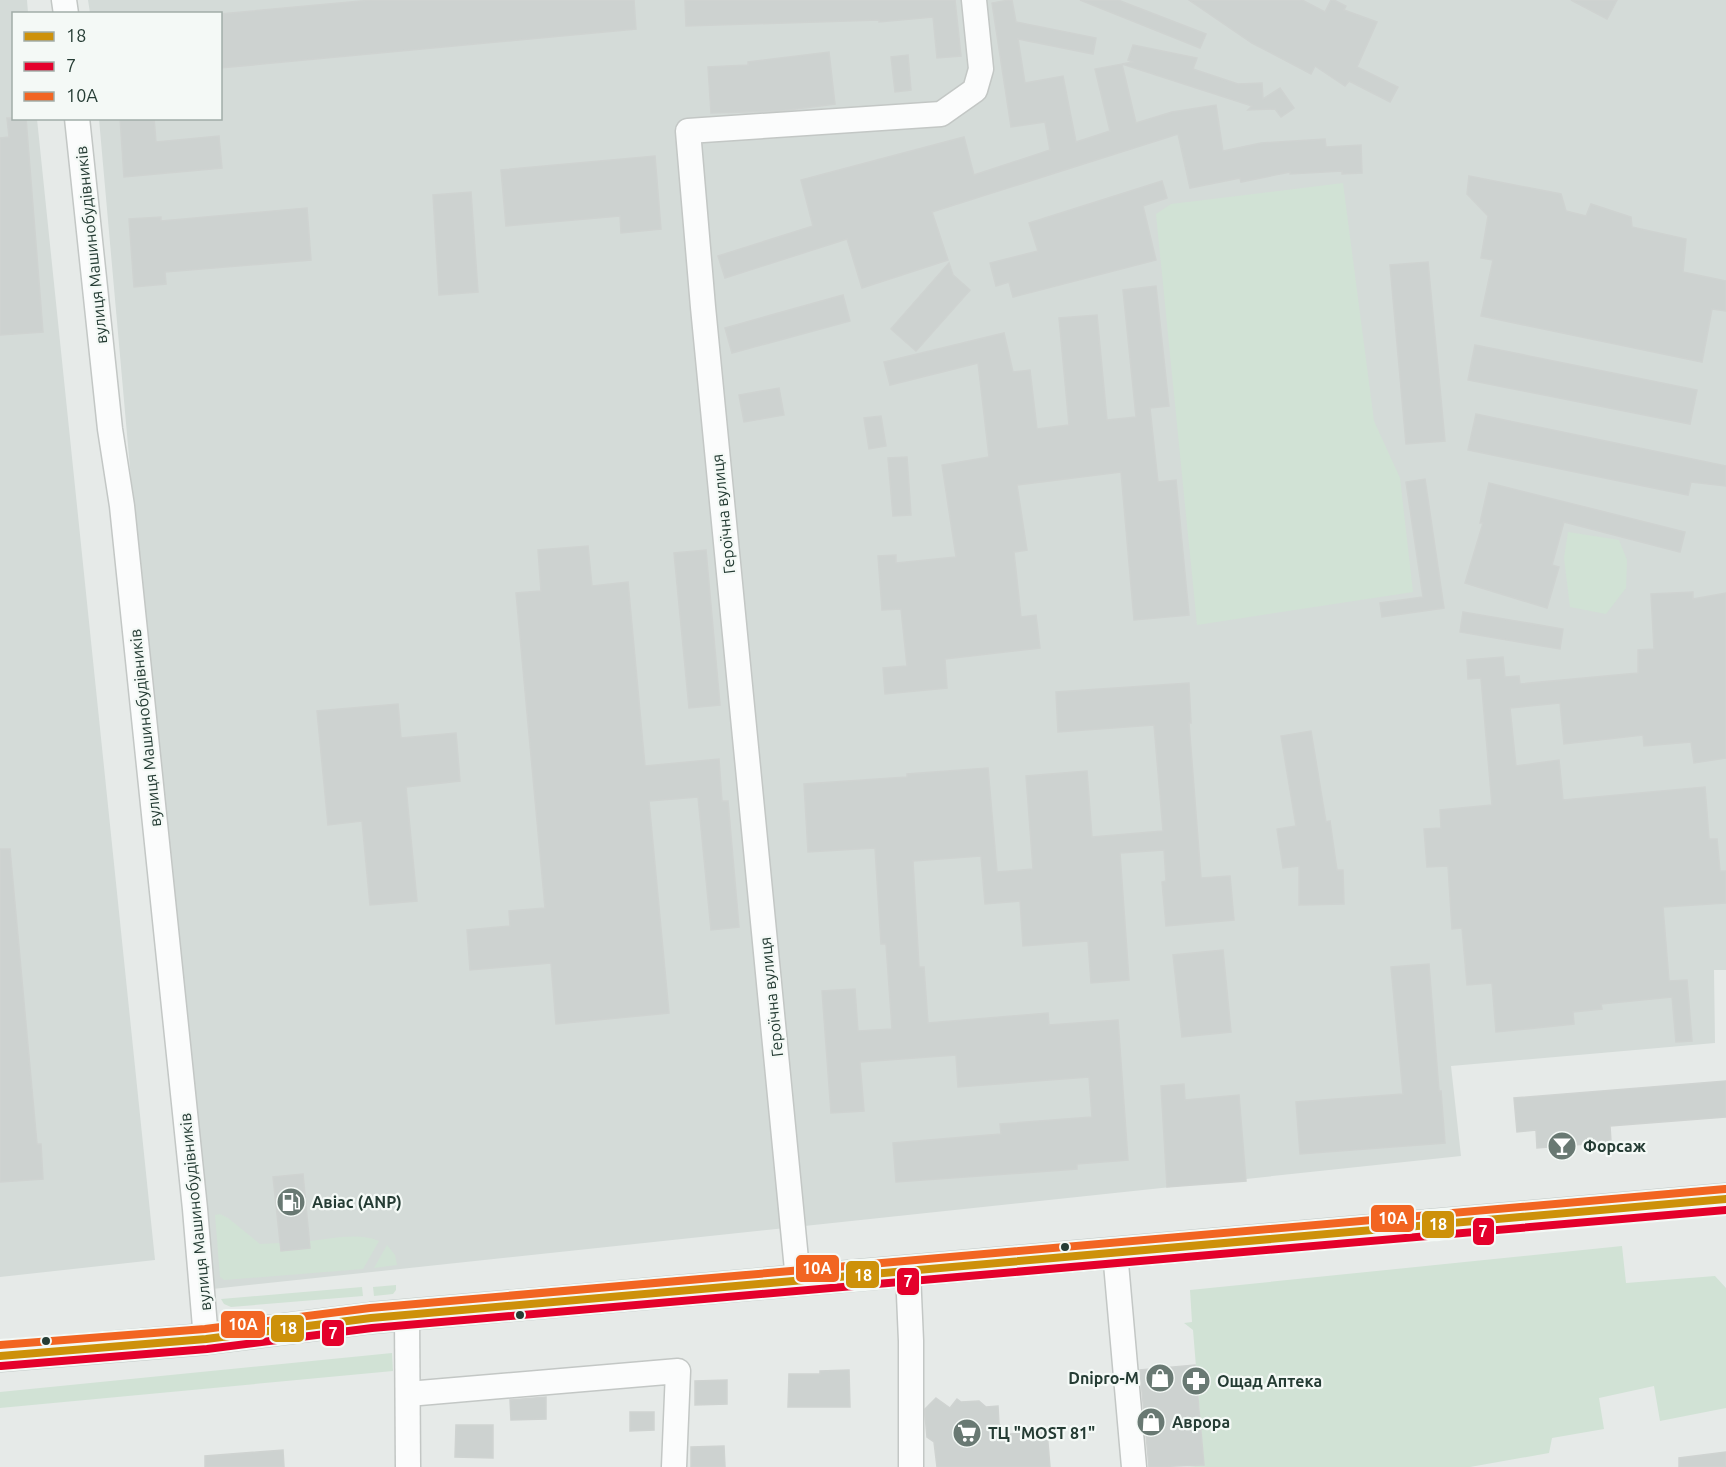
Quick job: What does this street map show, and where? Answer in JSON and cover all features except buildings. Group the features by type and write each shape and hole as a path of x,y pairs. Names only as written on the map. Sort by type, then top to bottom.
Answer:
{"main road":[{"path":"0,1356 206,1339 407,1315 1726,1199"}],"street":[{"name":"Героїчна вулиця","path":"798,1280 703,307 688,131 940,114 975,90 981,69 974,0"},
{"name":"вулиця Машинобудівників","path":"77,120 110,429 123,506 195,1209 206,1339"},
{"path":"1115,1252 1134,1467"},
{"path":"908,1272 911,1341 911,1467"},
{"path":"407,1315 408,1467"},
{"path":"408,1394 678,1371 674,1467"}],"shaded area":[{"path":"0,0 27,0 28,12 12,12 12,120 37,120 155,1260 0,1277"},
{"path":"88,0 1726,0 1726,970 1714,970 1715,1043 1451,1066 1461,1156 203,1290 99,120 222,120 222,12 90,12"}],"green space":[{"path":"1343,183 1374,421 1400,478 1413,592 1197,625 1156,214 1171,204"},
{"path":"1568,532 1619,540 1627,560 1626,588 1606,614 1570,607 1564,558"},
{"path":"220,1214 260,1244 280,1243 281,1251 310,1248 309,1241 335,1238 362,1237 379,1241 363,1269 224,1280 220,1277 215,1215"},
{"path":"387,1245 395,1255 397,1265 374,1268"},
{"path":"1622,1246 1626,1283 1715,1276 1726,1288 1726,1408 1660,1421 1654,1386 1599,1398 1604,1429 1552,1438 1549,1453 1470,1467 1187,1467 1204,1465 1193,1330 1184,1323 1192,1322 1190,1290"},
{"path":"396,1285 393,1294 374,1296 373,1287"},
{"path":"362,1287 363,1296 231,1307 224,1304 221,1299"},
{"path":"392,1353 393,1371 0,1408 0,1392"}],"transit line":[{"name":"10А","path":"0,1345 205,1329 370,1308 1725,1189"},
{"name":"18","path":"0,1356 206,1339 371,1318 1726,1199"},
{"name":"7","path":"1,1366 207,1349 372,1328 1726,1210"}],"place":[{"name":"Форсаж","path":"1562,1146"},
{"name":"Авіас (ANP)","path":"291,1202"},
{"name":"Dnipro-M","path":"1160,1378"},
{"name":"Ощад Аптека","path":"1196,1381"},
{"name":"Аврора","path":"1151,1422"},
{"name":"ТЦ \"MOST 81\"","path":"967,1433"}]}
